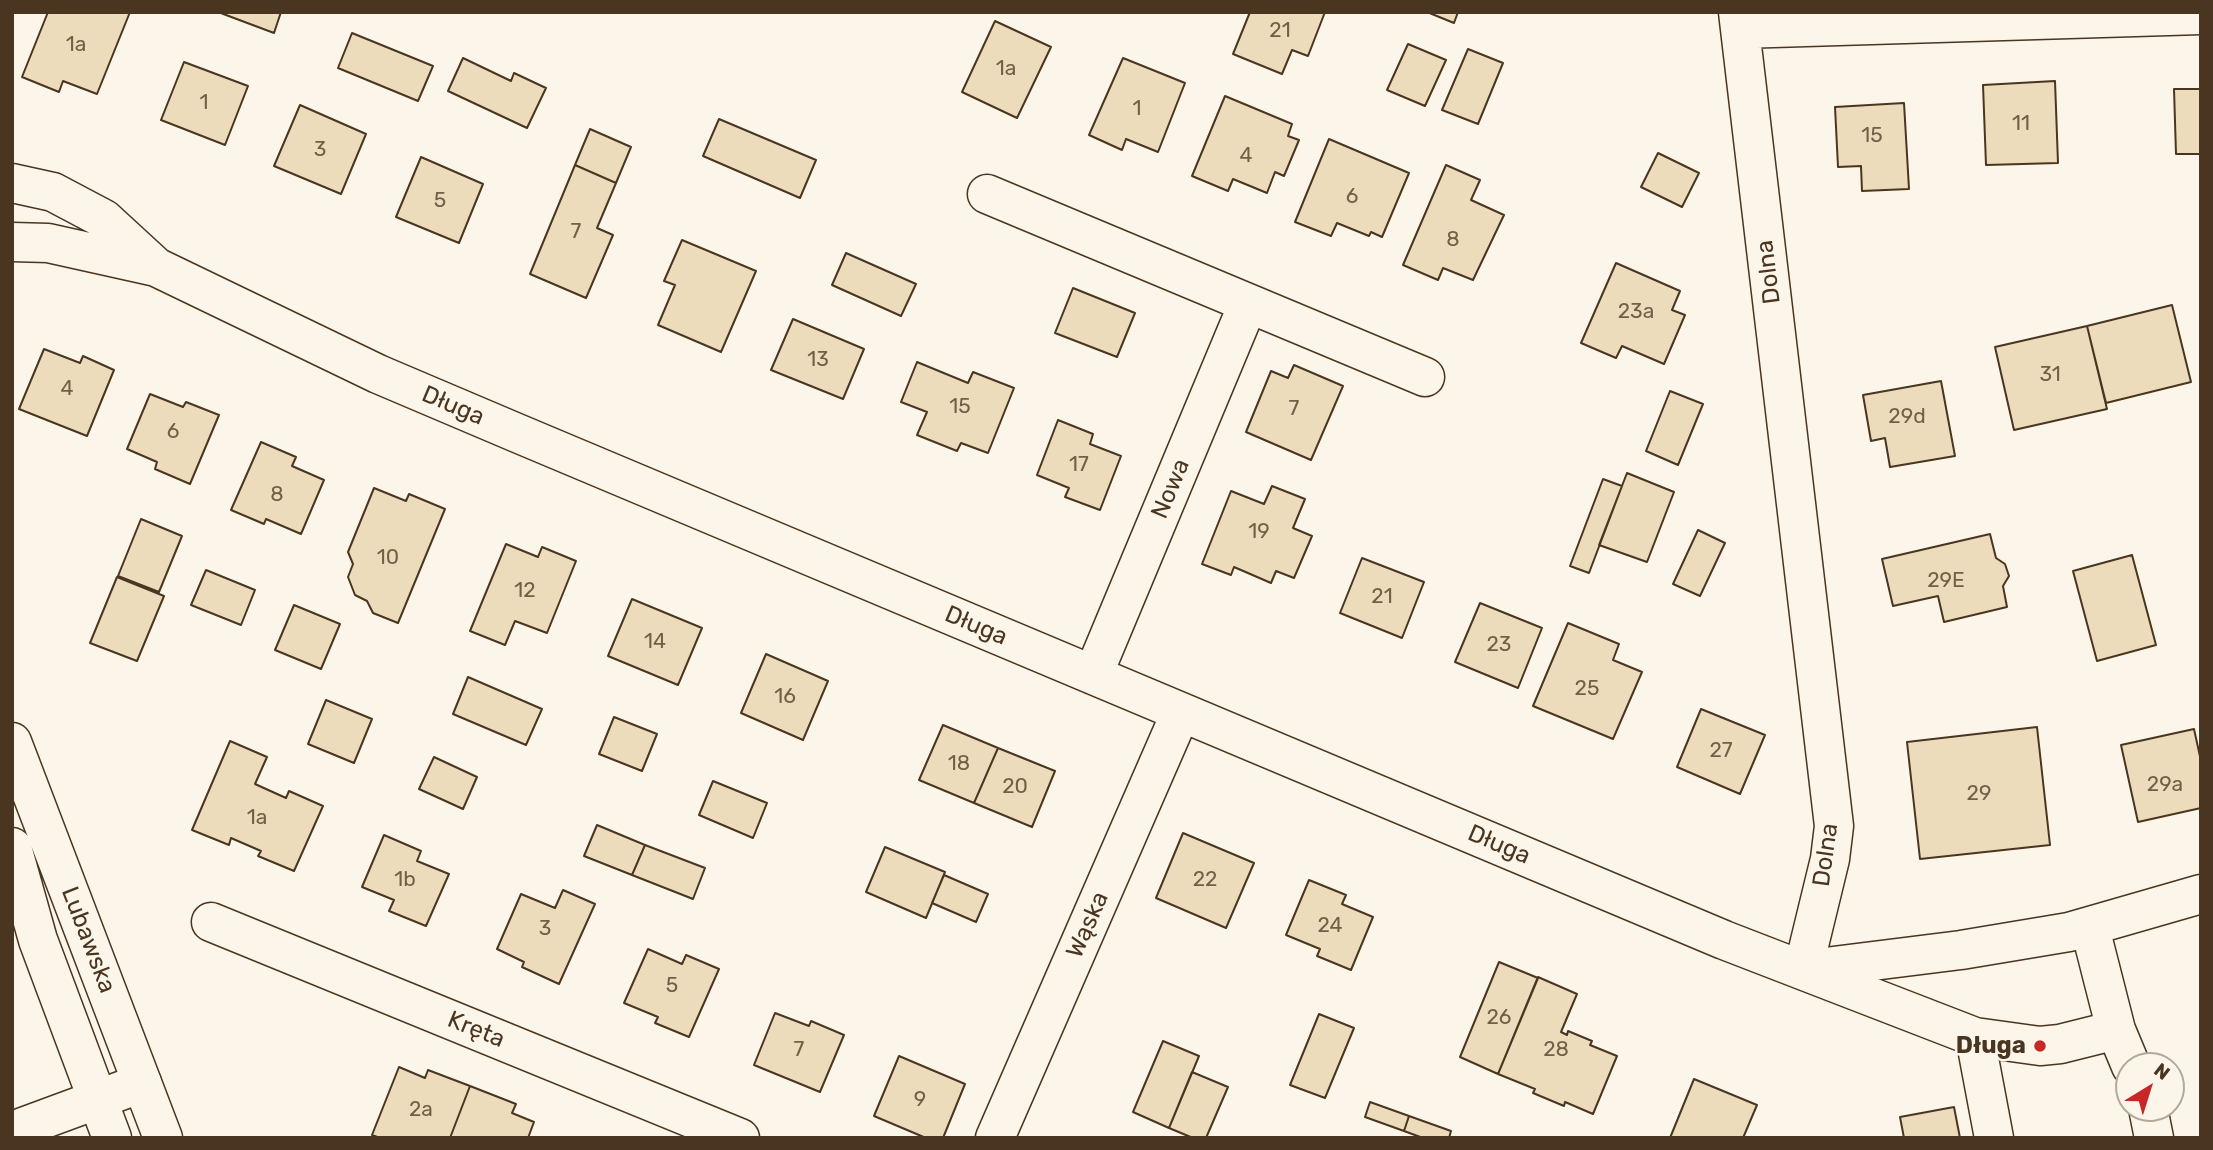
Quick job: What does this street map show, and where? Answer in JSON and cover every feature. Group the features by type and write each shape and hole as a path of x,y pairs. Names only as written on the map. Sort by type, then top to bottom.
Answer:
{"street":[{"name":"Dolna","path":"1803,970 1830,859 1834,827 1739,21 2201,15"},
{"name":"Długa","path":"12,183 53,192 104,219 156,267"},
{"path":"986,194 1425,377"},
{"name":"Długa","path":"12,242 48,243 156,267 378,374 1724,940 1975,1037 2040,1045 2060,1044 2116,1030"},
{"name":"Nowa","path":"1093,675 1248,304"},
{"name":"Wąska","path":"995,1138 1181,712"},
{"name":"Lubawska","path":"12,742 163,1138"},
{"name":"Lubawska","path":"12,847 38,940 112,1138"},
{"name":"Długa","path":"1803,970 1961,950 2090,928 2201,894"},
{"name":"Kręta","path":"211,922 740,1138"},
{"path":"2090,928 2116,1030 2125,1052"},
{"path":"1975,1037 1994,1138"},
{"path":"12,1131 142,1083"}],"building":[{"path":"48,12 130,12 97,94 63,81 59,92 22,77"},
{"path":"218,12 281,12 274,33"},
{"path":"1250,12 1325,12 1308,56 1292,50 1282,74 1233,54"},
{"path":"1427,12 1458,12 1454,23"},
{"path":"995,21 1051,47 1017,118 962,92"},
{"path":"352,33 433,66 418,101 338,68"},
{"path":"1408,44 1446,60 1425,106 1387,90"},
{"path":"1468,49 1503,63 1478,124 1442,110"},
{"path":"463,58 511,81 514,73 546,88 527,128 448,91"},
{"path":"1123,58 1185,83 1158,152 1126,139 1122,150 1089,135"},
{"path":"184,62 248,86 225,145 161,120"},
{"path":"2055,81 2058,163 1986,165 1983,85"},
{"path":"2174,89 2201,89 2201,154 2176,154"},
{"path":"1225,96 1292,124 1288,136 1299,140 1284,176 1275,172 1267,193 1233,179 1228,191 1192,176"},
{"path":"1904,103 1909,189 1862,191 1861,166 1838,167 1835,107"},
{"path":"300,105 366,134 341,194 274,166"},
{"path":"719,119 816,160 800,198 703,156"},
{"path":"590,129 631,147 616,183 575,165"},
{"path":"1329,139 1409,173 1382,237 1371,232 1369,236 1337,223 1331,236 1295,222"},
{"path":"1658,153 1699,173 1682,207 1641,187"},
{"path":"421,157 483,184 459,243 396,217"},
{"path":"575,165 616,183 597,228 613,235 586,298 530,274"},
{"path":"1446,165 1480,180 1471,200 1504,215 1473,280 1443,268 1438,280 1403,265"},
{"path":"682,240 756,271 721,352 658,325 675,285 664,281"},
{"path":"846,253 916,284 901,316 832,285"},
{"path":"1616,263 1680,291 1672,310 1685,315 1664,364 1622,346 1616,358 1581,343"},
{"path":"1073,288 1135,313 1117,357 1055,333"},
{"path":"2172,305 2191,382 2106,403 2087,326"},
{"path":"793,319 864,349 843,399 771,370"},
{"path":"2087,326 2107,409 2014,430 1995,347"},
{"path":"44,349 80,363 83,356 114,370 87,436 19,409"},
{"path":"917,362 968,383 973,372 1014,388 988,453 961,443 957,451 917,435 927,412 901,402"},
{"path":"1294,365 1343,386 1311,460 1246,432 1271,371 1288,378"},
{"path":"1941,381 1955,456 1890,467 1885,438 1871,441 1863,395"},
{"path":"1670,391 1703,404 1678,465 1646,451"},
{"path":"150,394 183,407 186,402 219,415 190,484 155,469 157,462 127,449"},
{"path":"1058,420 1093,434 1090,444 1121,456 1100,510 1065,497 1069,488 1037,475"},
{"path":"261,442 296,457 292,466 324,480 301,534 266,519 264,524 231,510"},
{"path":"1627,473 1674,492 1647,562 1599,545"},
{"path":"1603,479 1622,486 1589,573 1570,566"},
{"path":"1272,486 1305,499 1293,528 1312,536 1294,578 1276,571 1271,583 1234,567 1231,575 1202,564 1231,491 1264,504"},
{"path":"374,488 406,501 409,494 445,509 398,623 373,613 367,601 355,595 348,577 353,564 348,552"},
{"path":"141,519 182,536 159,592 118,576"},
{"path":"1698,530 1725,543 1700,596 1673,584"},
{"path":"1990,534 1996,558 2005,564 2009,576 2003,586 2007,607 1944,622 1938,596 1893,606 1882,559"},
{"path":"506,544 538,557 542,547 576,561 547,633 515,621 505,645 470,631"},
{"path":"2132,555 2156,645 2097,661 2073,571"},
{"path":"1362,558 1424,582 1402,638 1340,613"},
{"path":"206,570 255,590 241,625 191,605"},
{"path":"117,577 164,596 137,661 90,643"},
{"path":"632,599 702,628 678,685 608,656"},
{"path":"1480,603 1542,628 1518,688 1455,662"},
{"path":"294,605 340,624 321,669 275,650"},
{"path":"1568,623 1619,644 1613,660 1642,672 1613,739 1533,706"},
{"path":"766,654 828,681 803,740 741,713"},
{"path":"468,677 542,709 526,745 453,714"},
{"path":"326,700 372,719 354,763 308,744"},
{"path":"1701,709 1765,735 1740,794 1677,767"},
{"path":"614,717 657,734 642,771 599,754"},
{"path":"943,725 998,748 974,803 919,780"},
{"path":"2037,727 2050,845 1920,859 1907,742"},
{"path":"2194,729 2201,761 2201,808 2138,822 2121,745"},
{"path":"230,741 267,757 255,784 286,798 289,791 323,806 294,871 258,856 261,851 231,838 229,845 192,830"},
{"path":"998,748 1055,771 1032,827 974,803"},
{"path":"434,757 477,777 463,809 419,789"},
{"path":"713,781 767,803 753,838 699,815"},
{"path":"597,825 645,845 632,875 584,856"},
{"path":"1183,833 1254,863 1226,928 1156,898"},
{"path":"384,835 421,851 417,861 449,874 426,926 389,911 394,900 362,887"},
{"path":"645,845 705,868 693,899 632,875"},
{"path":"885,847 945,872 926,918 866,892"},
{"path":"944,875 988,894 976,922 932,903"},
{"path":"1309,880 1346,895 1342,904 1373,917 1351,970 1317,956 1320,949 1286,935"},
{"path":"563,890 595,904 559,984 522,967 524,962 497,949 521,894 555,908"},
{"path":"648,949 682,964 686,955 719,969 689,1037 655,1023 658,1017 624,1003"},
{"path":"1499,962 1538,978 1498,1074 1460,1057"},
{"path":"1538,977 1577,994 1561,1032 1567,1035 1568,1031 1592,1041 1590,1045 1617,1056 1593,1114 1533,1093 1535,1089 1498,1074"},
{"path":"775,1013 809,1026 811,1021 844,1035 820,1092 754,1065"},
{"path":"1319,1014 1354,1028 1325,1098 1290,1085"},
{"path":"1163,1041 1199,1056 1169,1128 1133,1112"},
{"path":"899,1056 965,1084 943,1138 926,1138 874,1116"},
{"path":"399,1067 425,1078 428,1070 470,1086 450,1138 380,1138 372,1135"},
{"path":"1192,1072 1228,1087 1206,1138 1193,1138 1169,1128"},
{"path":"1694,1079 1757,1105 1743,1138 1670,1138"},
{"path":"470,1086 516,1104 512,1113 534,1122 528,1138 450,1138"},
{"path":"1370,1102 1409,1116 1404,1131 1365,1117"},
{"path":"1954,1107 1960,1138 1904,1138 1900,1117"},
{"path":"1409,1116 1451,1131 1449,1138 1423,1138 1404,1131"}],"place":[{"name":"Długa","path":"2040,1046"}]}
